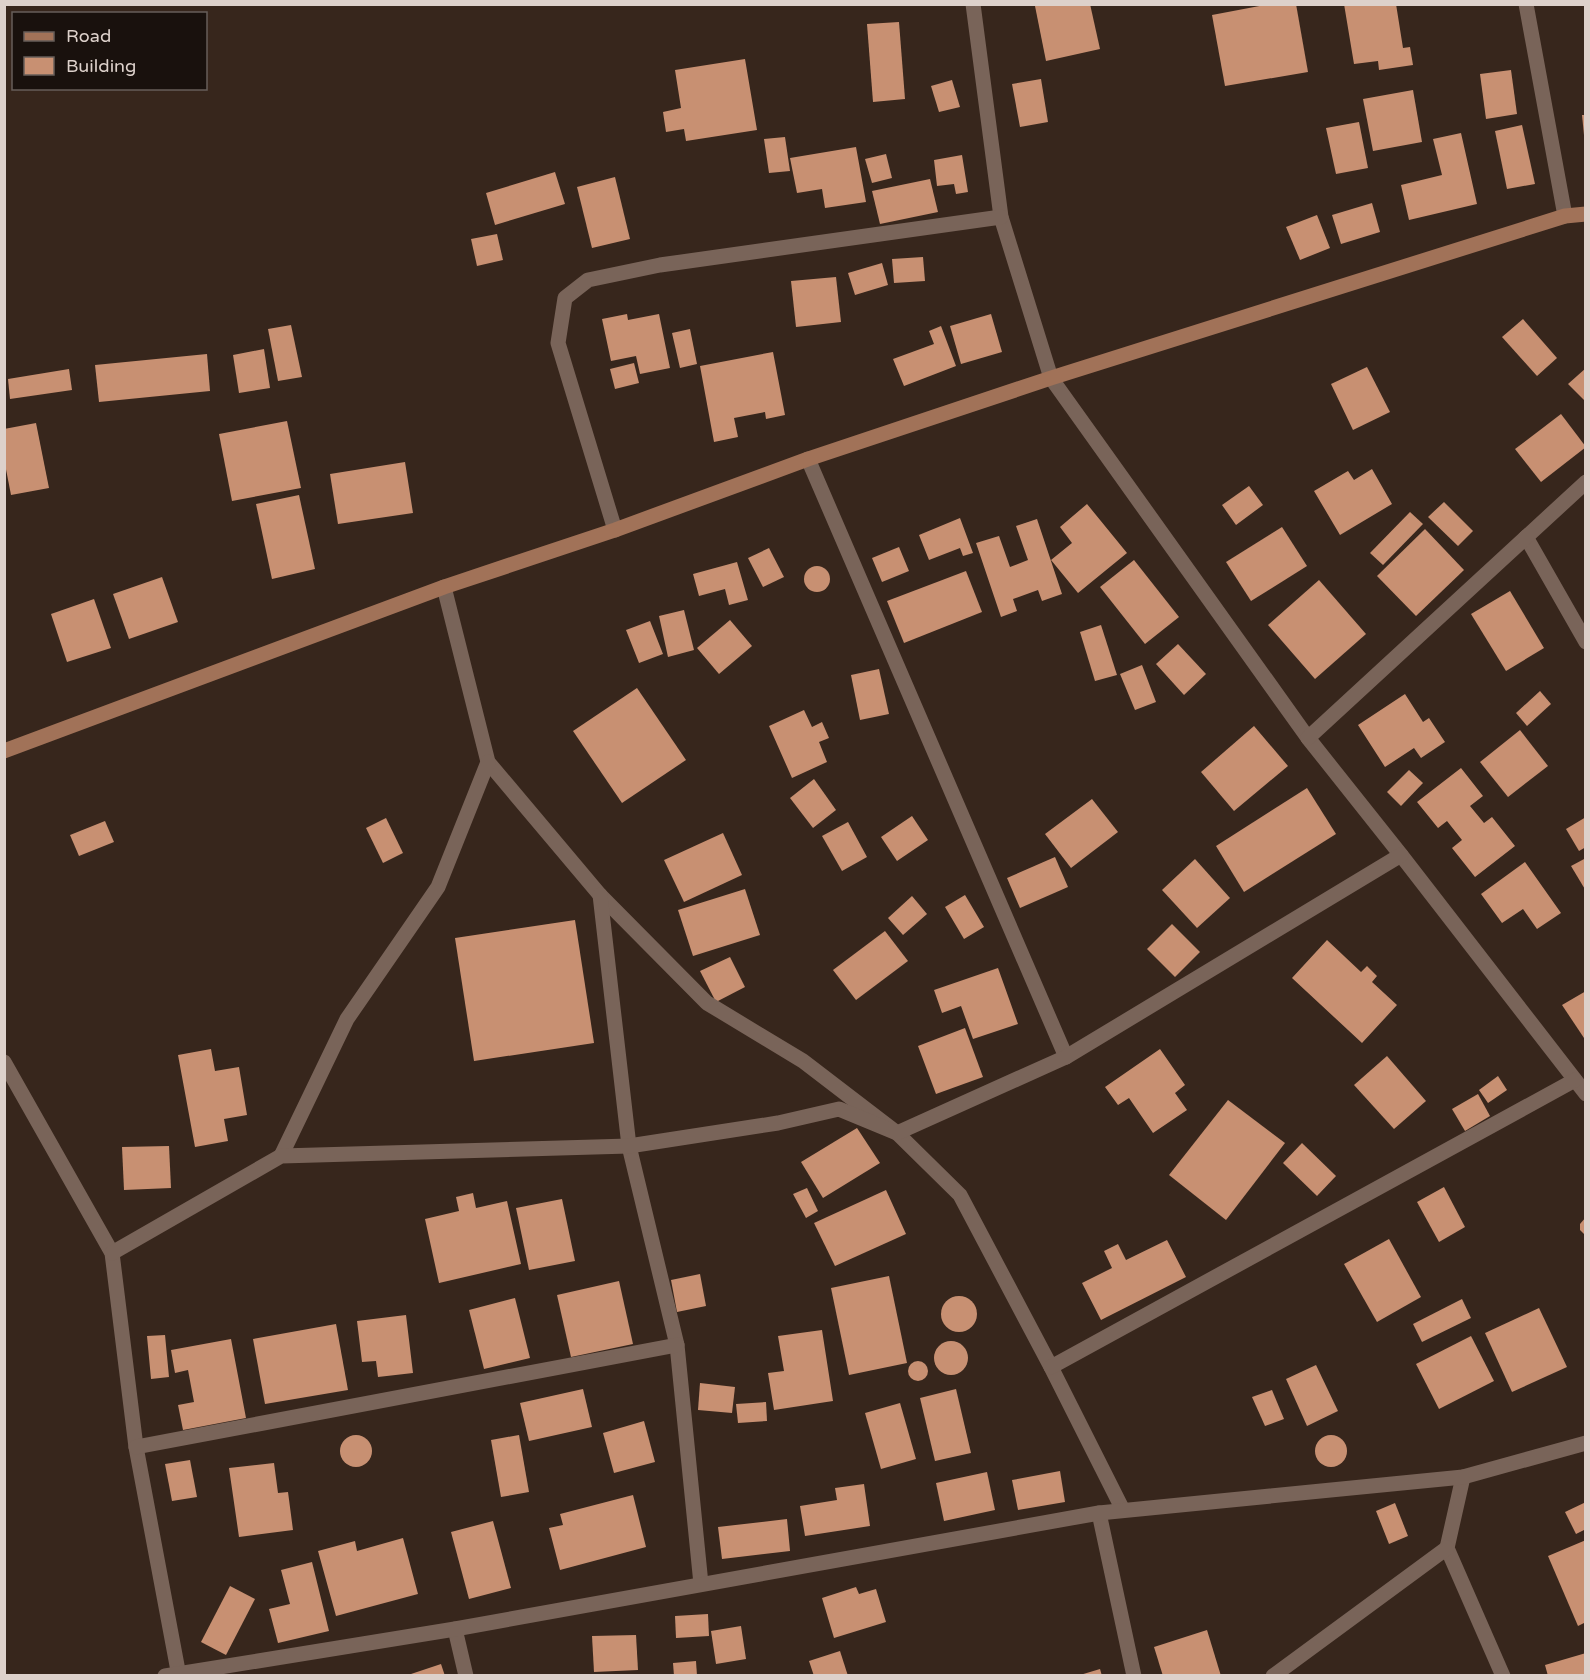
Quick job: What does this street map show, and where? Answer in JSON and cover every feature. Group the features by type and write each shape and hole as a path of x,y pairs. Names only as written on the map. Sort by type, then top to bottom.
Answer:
{"main road":[{"path":"4,751 444,587 615,530 808,459 1051,378 1565,216 1586,214"}],"street":[{"path":"973,4 1001,218 1051,378 1308,738 1586,1094"},
{"path":"1526,4 1565,216"},
{"path":"615,530 558,343 565,298 588,280 660,265 1001,218"},
{"path":"808,459 1065,1057"},
{"path":"1308,738 1586,482"},
{"path":"1526,537 1586,642"},
{"path":"444,587 488,762 600,896 707,1003 803,1061 897,1133 960,1195 1123,1510"},
{"path":"281,1156 347,1019 438,887 488,762"},
{"path":"112,1253 281,1156 629,1146 778,1123 839,1109 897,1133 1065,1057 1401,855"},
{"path":"600,896 629,1146 676,1345 701,1584"},
{"path":"4,1062 112,1253 136,1448 174,1675 455,1629 1099,1513 1463,1477 1586,1443"},
{"path":"1051,1367 1575,1080"},
{"path":"136,1448 676,1345"},
{"path":"1463,1477 1447,1548 1503,1676"},
{"path":"1099,1513 1134,1676"},
{"path":"1273,1676 1447,1548"},
{"path":"455,1629 466,1676"}],"building":[{"path":"1090,4 1100,49 1046,61 1035,6"},
{"path":"1270,4 1296,4 1308,72 1225,86 1212,15"},
{"path":"1344,4 1396,4 1403,48 1410,47 1413,65 1379,70 1378,61 1354,64"},
{"path":"899,22 905,99 873,102 867,24"},
{"path":"745,59 757,130 686,141 684,129 666,132 663,112 681,108 675,70"},
{"path":"1511,70 1517,114 1486,119 1480,74"},
{"path":"1041,79 1048,122 1020,127 1012,84"},
{"path":"952,80 960,107 939,112 931,86"},
{"path":"1413,90 1422,142 1373,151 1363,99"},
{"path":"1582,115 1586,115 1586,135 1584,135"},
{"path":"1359,122 1368,168 1336,174 1326,128"},
{"path":"1522,125 1535,184 1507,189 1495,131"},
{"path":"1461,133 1477,204 1409,220 1401,185 1442,175 1433,139"},
{"path":"785,137 790,171 769,173 764,139"},
{"path":"856,147 866,202 825,208 822,189 797,193 790,158"},
{"path":"886,154 892,178 872,183 865,159"},
{"path":"962,155 968,192 956,194 954,184 937,186 934,160"},
{"path":"555,172 565,204 495,225 486,193"},
{"path":"615,177 630,239 592,248 577,187"},
{"path":"930,179 938,212 880,224 872,191"},
{"path":"1372,203 1380,232 1341,244 1332,215"},
{"path":"1317,215 1330,248 1300,260 1286,227"},
{"path":"497,234 503,260 477,266 471,239"},
{"path":"923,257 925,281 894,283 892,259"},
{"path":"882,263 888,285 855,295 848,273"},
{"path":"836,277 841,322 796,327 791,281"},
{"path":"627,314 628,320 659,314 670,368 640,374 636,356 611,361 602,319"},
{"path":"991,314 1002,352 961,364 950,326"},
{"path":"1523,319 1557,358 1537,376 1502,337"},
{"path":"291,325 302,377 278,381 268,329"},
{"path":"941,326 956,366 904,386 893,359 934,344 929,331"},
{"path":"690,329 697,364 680,368 672,333"},
{"path":"264,349 270,388 239,393 233,355"},
{"path":"773,352 785,415 766,419 765,412 734,418 738,437 714,442 700,366"},
{"path":"207,354 210,391 99,402 95,365"},
{"path":"634,363 639,383 615,389 610,369"},
{"path":"1367,367 1390,412 1353,430 1331,384"},
{"path":"1586,368 1586,402 1568,384"},
{"path":"69,369 72,390 10,399 8,379"},
{"path":"1561,414 1586,447 1541,482 1515,449"},
{"path":"287,421 301,488 232,501 219,434"},
{"path":"36,423 49,488 11,495 4,459 4,429"},
{"path":"405,462 413,513 338,524 330,474"},
{"path":"1372,469 1392,504 1340,535 1314,491 1348,471 1354,480"},
{"path":"1249,486 1263,505 1236,525 1222,505"},
{"path":"299,495 315,569 272,579 256,504"},
{"path":"1444,502 1473,531 1458,546 1428,517"},
{"path":"1087,504 1127,553 1078,593 1051,560 1072,543 1060,527"},
{"path":"1410,512 1423,524 1383,565 1370,553"},
{"path":"960,518 973,553 963,556 960,548 929,560 919,535"},
{"path":"1037,519 1062,594 1042,601 1038,590 1013,599 1017,611 1001,617 976,543 999,536 1010,567 1028,560 1016,526"},
{"path":"1282,527 1307,566 1251,601 1226,562"},
{"path":"1425,529 1464,570 1416,616 1377,576"},
{"path":"899,547 909,571 882,582 872,558"},
{"path":"769,548 784,577 763,587 748,558"},
{"path":"1134,560 1179,617 1145,644 1100,587"},
{"path":"737,562 748,600 729,605 725,589 699,596 693,574"},
{"path":"817,566 826,570 830,579 826,588 817,592 808,588 804,579 808,570"},
{"path":"966,571 982,612 904,643 887,601"},
{"path":"162,577 178,622 129,639 113,594"},
{"path":"1319,580 1366,634 1315,679 1268,625"},
{"path":"1510,591 1544,648 1506,671 1471,614"},
{"path":"94,599 111,648 67,662 51,614"},
{"path":"684,610 694,650 668,657 659,616"},
{"path":"730,620 752,646 719,674 697,648"},
{"path":"650,621 663,654 639,663 626,630"},
{"path":"1101,625 1117,675 1095,681 1080,632"},
{"path":"1178,644 1206,674 1184,695 1156,664"},
{"path":"1142,665 1156,702 1135,710 1120,674"},
{"path":"879,669 889,714 860,720 851,675"},
{"path":"637,688 686,760 622,803 573,731"},
{"path":"1540,691 1551,704 1527,726 1516,713"},
{"path":"1405,694 1423,722 1429,718 1445,742 1421,758 1414,748 1385,767 1358,725"},
{"path":"804,710 812,727 822,722 829,738 819,742 827,762 792,778 769,726"},
{"path":"1254,726 1288,766 1234,811 1201,772"},
{"path":"1520,730 1548,766 1508,797 1480,762"},
{"path":"1461,768 1483,796 1470,806 1484,823 1492,817 1515,846 1475,877 1452,848 1462,840 1447,821 1438,828 1417,802"},
{"path":"1409,770 1423,783 1401,806 1387,792"},
{"path":"814,779 836,810 813,828 790,798"},
{"path":"1307,788 1336,834 1244,892 1216,846"},
{"path":"1092,799 1118,832 1071,868 1045,834"},
{"path":"912,816 928,840 897,861 881,837"},
{"path":"1586,817 1586,847 1579,851 1566,829"},
{"path":"386,818 403,853 383,863 366,828"},
{"path":"105,821 114,842 79,856 70,835"},
{"path":"848,822 867,857 842,871 822,836"},
{"path":"723,833 742,875 684,902 664,860"},
{"path":"1055,857 1068,887 1020,908 1007,878"},
{"path":"1586,858 1586,891 1571,866"},
{"path":"1195,859 1230,898 1197,928 1162,890"},
{"path":"1525,862 1561,913 1537,929 1523,909 1502,923 1481,894"},
{"path":"745,889 760,935 693,956 678,910"},
{"path":"965,895 984,927 964,939 945,907"},
{"path":"912,896 927,914 903,935 888,918"},
{"path":"575,920 594,1043 474,1061 455,938"},
{"path":"1172,924 1200,952 1175,977 1147,949"},
{"path":"885,931 908,961 856,1000 833,970"},
{"path":"1327,940 1361,972 1367,966 1377,976 1372,982 1397,1005 1362,1043 1292,978"},
{"path":"730,957 745,987 716,1002 700,971"},
{"path":"998,968 1018,1024 973,1039 961,1006 942,1013 934,990"},
{"path":"1586,991 1586,1041 1562,1005"},
{"path":"965,1028 983,1077 936,1094 918,1046"},
{"path":"211,1049 215,1071 239,1067 247,1115 224,1119 228,1141 195,1147 178,1055"},
{"path":"1160,1049 1185,1085 1175,1093 1187,1110 1153,1133 1129,1098 1118,1105 1105,1087"},
{"path":"1387,1056 1426,1101 1394,1129 1354,1085"},
{"path":"1498,1076 1507,1090 1488,1103 1479,1090"},
{"path":"1478,1094 1490,1116 1465,1131 1452,1109"},
{"path":"1228,1100 1285,1143 1226,1220 1169,1175"},
{"path":"857,1128 880,1163 823,1198 801,1162"},
{"path":"1302,1143 1336,1176 1317,1196 1283,1163"},
{"path":"169,1146 171,1188 124,1190 122,1147"},
{"path":"1444,1187 1465,1227 1439,1242 1417,1202"},
{"path":"807,1188 818,1211 806,1218 793,1194"},
{"path":"886,1190 906,1234 835,1266 814,1223"},
{"path":"473,1193 476,1208 507,1201 521,1264 439,1283 425,1219 459,1211 456,1197"},
{"path":"562,1199 575,1261 529,1270 516,1208"},
{"path":"1586,1217 1586,1236 1580,1230 1580,1224"},
{"path":"1389,1239 1421,1297 1377,1322 1344,1264"},
{"path":"1167,1240 1186,1277 1101,1320 1082,1283 1112,1268 1104,1251 1118,1244 1126,1260"},
{"path":"700,1274 706,1306 677,1312 671,1280"},
{"path":"889,1276 907,1363 849,1375 831,1288"},
{"path":"619,1281 633,1344 571,1357 557,1295"},
{"path":"959,1296 972,1301 977,1314 972,1327 959,1332 946,1327 941,1314 946,1301"},
{"path":"515,1298 530,1358 484,1369 469,1310"},
{"path":"1462,1299 1471,1318 1422,1342 1413,1324"},
{"path":"1539,1308 1567,1367 1512,1392 1485,1333"},
{"path":"406,1315 413,1373 378,1377 376,1361 362,1362 357,1321"},
{"path":"336,1324 348,1390 265,1404 253,1339"},
{"path":"822,1330 833,1401 774,1410 768,1373 784,1371 778,1336"},
{"path":"165,1335 169,1377 151,1379 147,1336"},
{"path":"1471,1336 1494,1381 1439,1409 1416,1364"},
{"path":"231,1339 246,1418 183,1430 178,1405 194,1402 188,1370 175,1373 171,1350"},
{"path":"951,1341 963,1346 968,1358 963,1370 951,1375 939,1370 934,1358 939,1346"},
{"path":"914,1361 922,1361 928,1367 928,1375 922,1381 914,1381 908,1375 908,1367"},
{"path":"1316,1365 1338,1411 1307,1426 1286,1379"},
{"path":"700,1383 735,1387 732,1413 698,1410"},
{"path":"583,1389 592,1427 529,1441 520,1403"},
{"path":"956,1389 971,1453 935,1461 920,1398"},
{"path":"1272,1390 1284,1419 1265,1426 1252,1397"},
{"path":"766,1402 767,1421 738,1423 736,1404"},
{"path":"900,1403 916,1459 881,1469 865,1413"},
{"path":"644,1421 655,1462 614,1473 603,1433"},
{"path":"356,1435 367,1440 372,1451 367,1462 356,1467 345,1462 340,1451 345,1440"},
{"path":"519,1435 529,1492 501,1497 491,1440"},
{"path":"1331,1435 1342,1440 1347,1451 1342,1462 1331,1467 1320,1462 1315,1451 1320,1440"},
{"path":"190,1460 197,1497 172,1501 165,1464"},
{"path":"274,1463 278,1493 288,1492 293,1530 239,1537 229,1468"},
{"path":"1060,1471 1065,1502 1018,1510 1012,1480"},
{"path":"987,1472 995,1510 944,1521 936,1483"},
{"path":"864,1484 870,1526 805,1536 800,1506 837,1500 835,1488"},
{"path":"633,1495 646,1547 560,1570 549,1528 563,1525 560,1514"},
{"path":"1586,1502 1586,1529 1576,1534 1565,1512"},
{"path":"1395,1503 1408,1536 1389,1544 1376,1511"},
{"path":"787,1519 790,1551 722,1559 718,1527"},
{"path":"493,1521 511,1588 469,1599 451,1532"},
{"path":"403,1538 418,1594 336,1616 318,1551 355,1541 357,1551"},
{"path":"1586,1540 1586,1622 1578,1626 1548,1556"},
{"path":"312,1562 329,1631 278,1643 269,1609 290,1604 281,1570"},
{"path":"230,1586 255,1599 226,1655 201,1642"},
{"path":"856,1587 859,1594 876,1589 886,1622 834,1638 822,1598"},
{"path":"708,1614 709,1636 676,1638 675,1616"},
{"path":"741,1626 746,1659 716,1664 711,1631"},
{"path":"1207,1630 1221,1676 1163,1676 1154,1647"},
{"path":"636,1635 638,1670 594,1672 592,1636"},
{"path":"840,1651 848,1676 814,1676 809,1661"},
{"path":"1586,1653 1586,1676 1548,1676 1545,1665"},
{"path":"696,1661 697,1676 674,1676 673,1663"},
{"path":"441,1664 445,1676 408,1676 408,1675"},
{"path":"1100,1669 1102,1676 1080,1676 1080,1675"}]}
